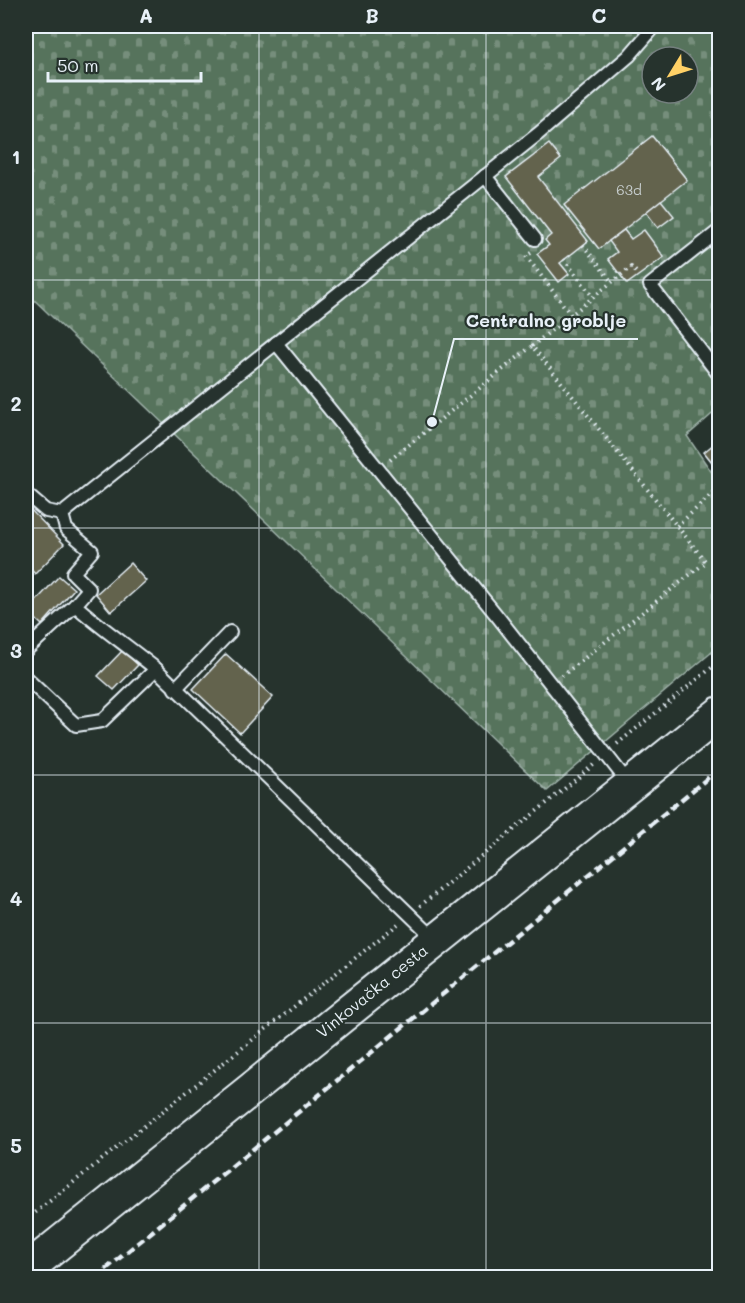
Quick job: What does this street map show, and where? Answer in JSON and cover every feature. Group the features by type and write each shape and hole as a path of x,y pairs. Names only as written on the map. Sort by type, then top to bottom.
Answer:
{"main road":[{"name":"Vinkovačka cesta","path":"26,1270 435,939 631,786 720,713"}],"lane":[{"path":"62,514 485,176 629,56 655,26"},
{"path":"485,176 535,239"},
{"path":"720,230 650,285 720,376"},
{"path":"276,343 631,786"},
{"path":"26,494 46,510 62,514"},
{"path":"26,650 89,589 73,573 92,551 66,529 62,514"},
{"path":"75,604 111,637 127,645 156,669 435,939"},
{"path":"175,689 231,633"},
{"path":"26,678 76,725 102,721 156,669"}],"path":[{"path":"535,239 540,246 526,256 571,315"},
{"path":"583,244 612,282"},
{"path":"564,260 593,297"},
{"path":"385,464 631,267 650,285"},
{"path":"532,345 706,562 551,684"},
{"path":"677,526 720,487"},
{"path":"26,1221 411,914 720,661"}],"green space":[{"path":"26,26 719,26 719,408 687,436 719,483 719,646 547,791 26,292"}],"building":[{"path":"652,136 687,180 599,249 564,205"},
{"path":"549,144 561,159 538,177 588,241 560,263 569,274 559,282 537,254 549,245 545,240 551,235 506,177"},
{"path":"661,200 674,216 658,228 646,212"},
{"path":"624,230 631,239 644,230 664,257 627,284 608,259 617,252 609,241"},
{"path":"720,439 720,472 704,452"},
{"path":"26,505 64,544 35,574 26,564"},
{"path":"130,563 146,581 111,612 96,594"},
{"path":"59,576 74,589 42,625 27,611"},
{"path":"123,650 138,665 114,690 98,676"},
{"path":"226,654 273,697 240,733 193,689"}],"railway":[{"path":"95,1278 720,768"}],"place":[{"name":"Centralno groblje","path":"432,422"}]}
